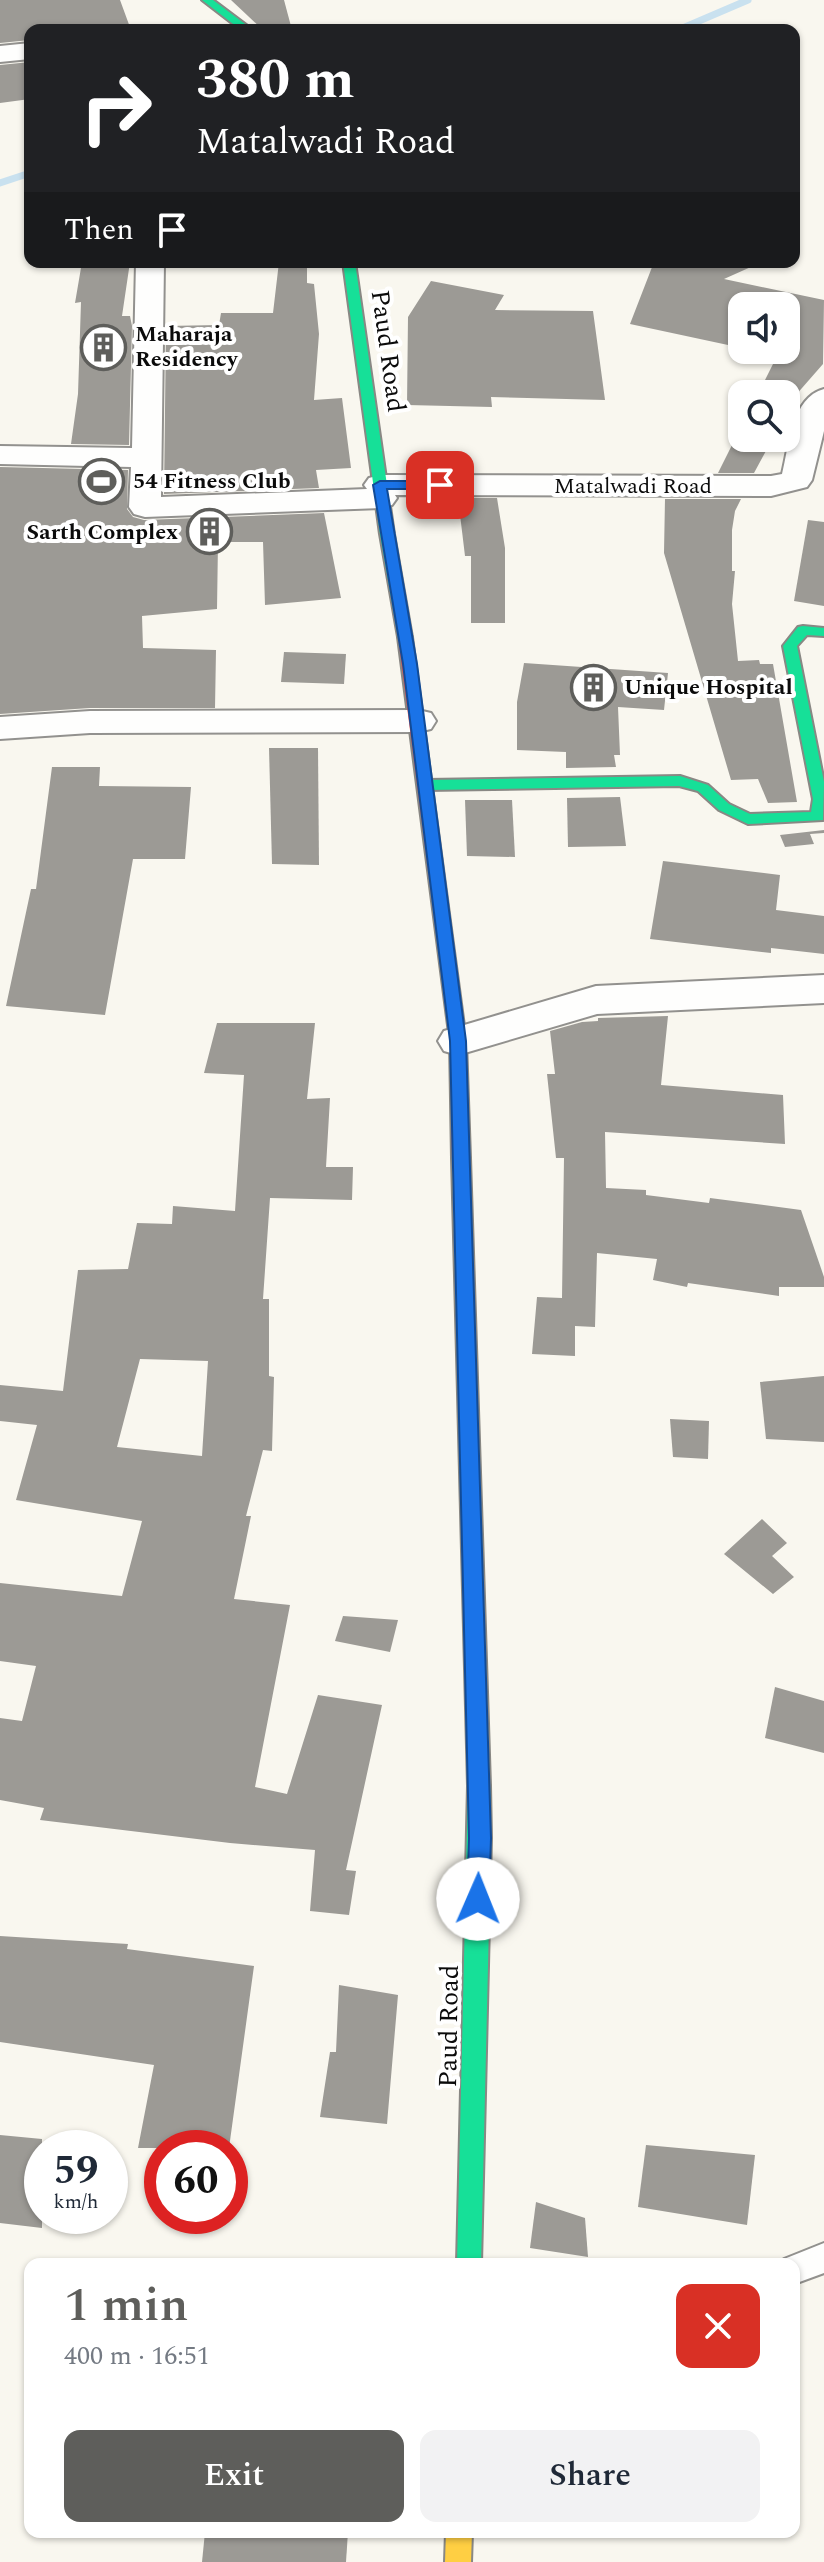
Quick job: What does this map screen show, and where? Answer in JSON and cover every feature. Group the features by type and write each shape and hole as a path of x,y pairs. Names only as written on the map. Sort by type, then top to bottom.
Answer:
{"main road":[{"path":"207,0 234,24"},
{"name":"Paud Road","path":"350,268 380,491 418,721 458,1041 480,1838 469,2258"},
{"path":"426,785 680,781 703,788 724,807 748,819 818,817 820,799 790,646 803,630 824,632"},
{"path":"458,2562 459,2538"}],"street":[{"path":"0,54 24,52"},
{"path":"0,455 147,458 150,268"},
{"name":"Matalwadi Road","path":"147,458 145,507 380,491 810,487 814,410 824,398"},
{"path":"0,728 90,722 418,721"},
{"path":"458,1041 596,1000 824,989"}],"lane":[{"path":"800,2267 824,2258"}],"building":[{"path":"0,0 120,0 129,24 24,24 24,41 0,43"},
{"path":"231,0 284,0 290,24 257,24"},
{"path":"24,63 24,100 0,103 0,65"},
{"path":"81,268 129,268 122,316 130,316 132,326 129,445 71,444 78,394 81,302 75,303"},
{"path":"278,268 307,268 307,283 314,284 319,334 314,400 342,398 351,468 316,470 319,488 164,494 166,326 219,325 221,313 273,313"},
{"path":"652,268 749,268 724,279 786,292 728,292 728,345 630,324"},
{"path":"431,281 504,295 495,310 593,311 605,400 491,397 492,407 407,405 408,317"},
{"path":"800,295 824,300 823,364 800,390 800,380 765,380 773,364 800,364"},
{"path":"728,452 765,452 754,473 718,473"},
{"path":"0,467 128,470 127,509 133,517 144,520 324,513 341,598 265,605 263,542 218,542 217,609 142,616 143,648 216,650 215,708 90,708 0,714"},
{"path":"458,498 497,498 505,548 505,623 471,623 471,556 465,556"},
{"path":"665,499 741,499 735,511 732,530 732,571 735,571 732,604 738,661 759,660 760,664 773,664 797,802 768,803 758,779 731,780 664,553"},
{"path":"808,520 824,522 824,606 794,601"},
{"path":"284,652 346,654 344,684 281,682"},
{"path":"524,663 668,673 664,710 618,707 620,755 614,755 616,767 566,768 566,752 517,750 517,702"},
{"path":"269,748 318,748 319,865 272,864"},
{"path":"52,767 100,767 99,786 191,787 185,859 133,859 105,1015 6,1006 31,889 36,889"},
{"path":"620,797 626,846 568,847 567,798"},
{"path":"465,800 512,800 515,857 467,856"},
{"path":"824,830 824,833 810,834 814,844 785,847 780,835"},
{"path":"663,861 780,875 776,910 824,916 824,954 771,948 771,953 650,939"},
{"path":"668,1016 661,1085 783,1095 785,1144 605,1132 606,1188 646,1190 646,1195 709,1203 710,1198 801,1210 824,1277 824,1287 779,1287 779,1296 688,1283 687,1287 653,1280 657,1259 597,1253 595,1327 575,1326 575,1356 532,1354 537,1297 562,1298 564,1158 556,1158 547,1074 555,1074 550,1031 598,1021 598,1018"},
{"path":"217,1023 315,1023 307,1099 330,1098 326,1167 353,1167 352,1200 270,1198 263,1299 269,1299 269,1376 274,1377 272,1451 263,1450 246,1516 251,1516 234,1599 290,1605 255,1787 287,1794 318,1695 382,1705 346,1870 356,1871 349,1915 310,1911 315,1850 40,1820 44,1808 0,1800 0,1718 22,1721 36,1666 0,1661 0,1583 122,1596 142,1521 16,1500 37,1425 0,1421 0,1385 63,1391 78,1270 128,1269 137,1223 172,1224 173,1206 235,1211 244,1075 204,1073","holes":["140,1359 208,1361 202,1456 117,1447"]},
{"path":"824,1376 824,1442 766,1439 760,1382"},
{"path":"670,1419 709,1421 708,1459 673,1457"},
{"path":"762,1519 787,1543 772,1556 794,1577 773,1594 724,1554"},
{"path":"343,1616 398,1620 390,1652 335,1641"},
{"path":"775,1687 824,1701 824,1753 765,1738"},
{"path":"0,1936 128,1944 127,1949 254,1966 231,2130 144,2130 144,2148 138,2148 154,2065 0,2042"},
{"path":"339,1985 398,1995 387,2124 320,2117 330,2052 336,2052"},
{"path":"0,2135 24,2137 24,2226 0,2223"},
{"path":"646,2145 755,2155 747,2225 638,2207"},
{"path":"536,2202 585,2218 588,2257 530,2248"},
{"path":"204,2538 348,2538 346,2562 202,2562"}],"waterway":[{"path":"692,24 748,0"},
{"path":"0,183 24,175"}],"traffic: fast":[{"path":"207,0 240,24"},
{"path":"350,268 387,534 405,637"},
{"path":"426,785 680,781 703,788 724,807 748,819 818,817 820,799 790,646 803,630 824,632"},
{"path":"469,2258 479,1786"}],"traffic: slow":[{"path":"461,1158 479,1786"},
{"path":"458,2562 459,2538"}],"traffic: jam":[{"path":"405,637 458,1041 461,1158"}],"place":[{"name":"Maharaja Residency","path":"104,347"},
{"name":"54 Fitness Club","path":"102,481"},
{"name":"Sarth Complex","path":"209,532"},
{"name":"Unique Hospital","path":"593,687"}],"route":[{"path":"440,485 380,485 410,664 458,1041 480,1838 478,1899"}]}
